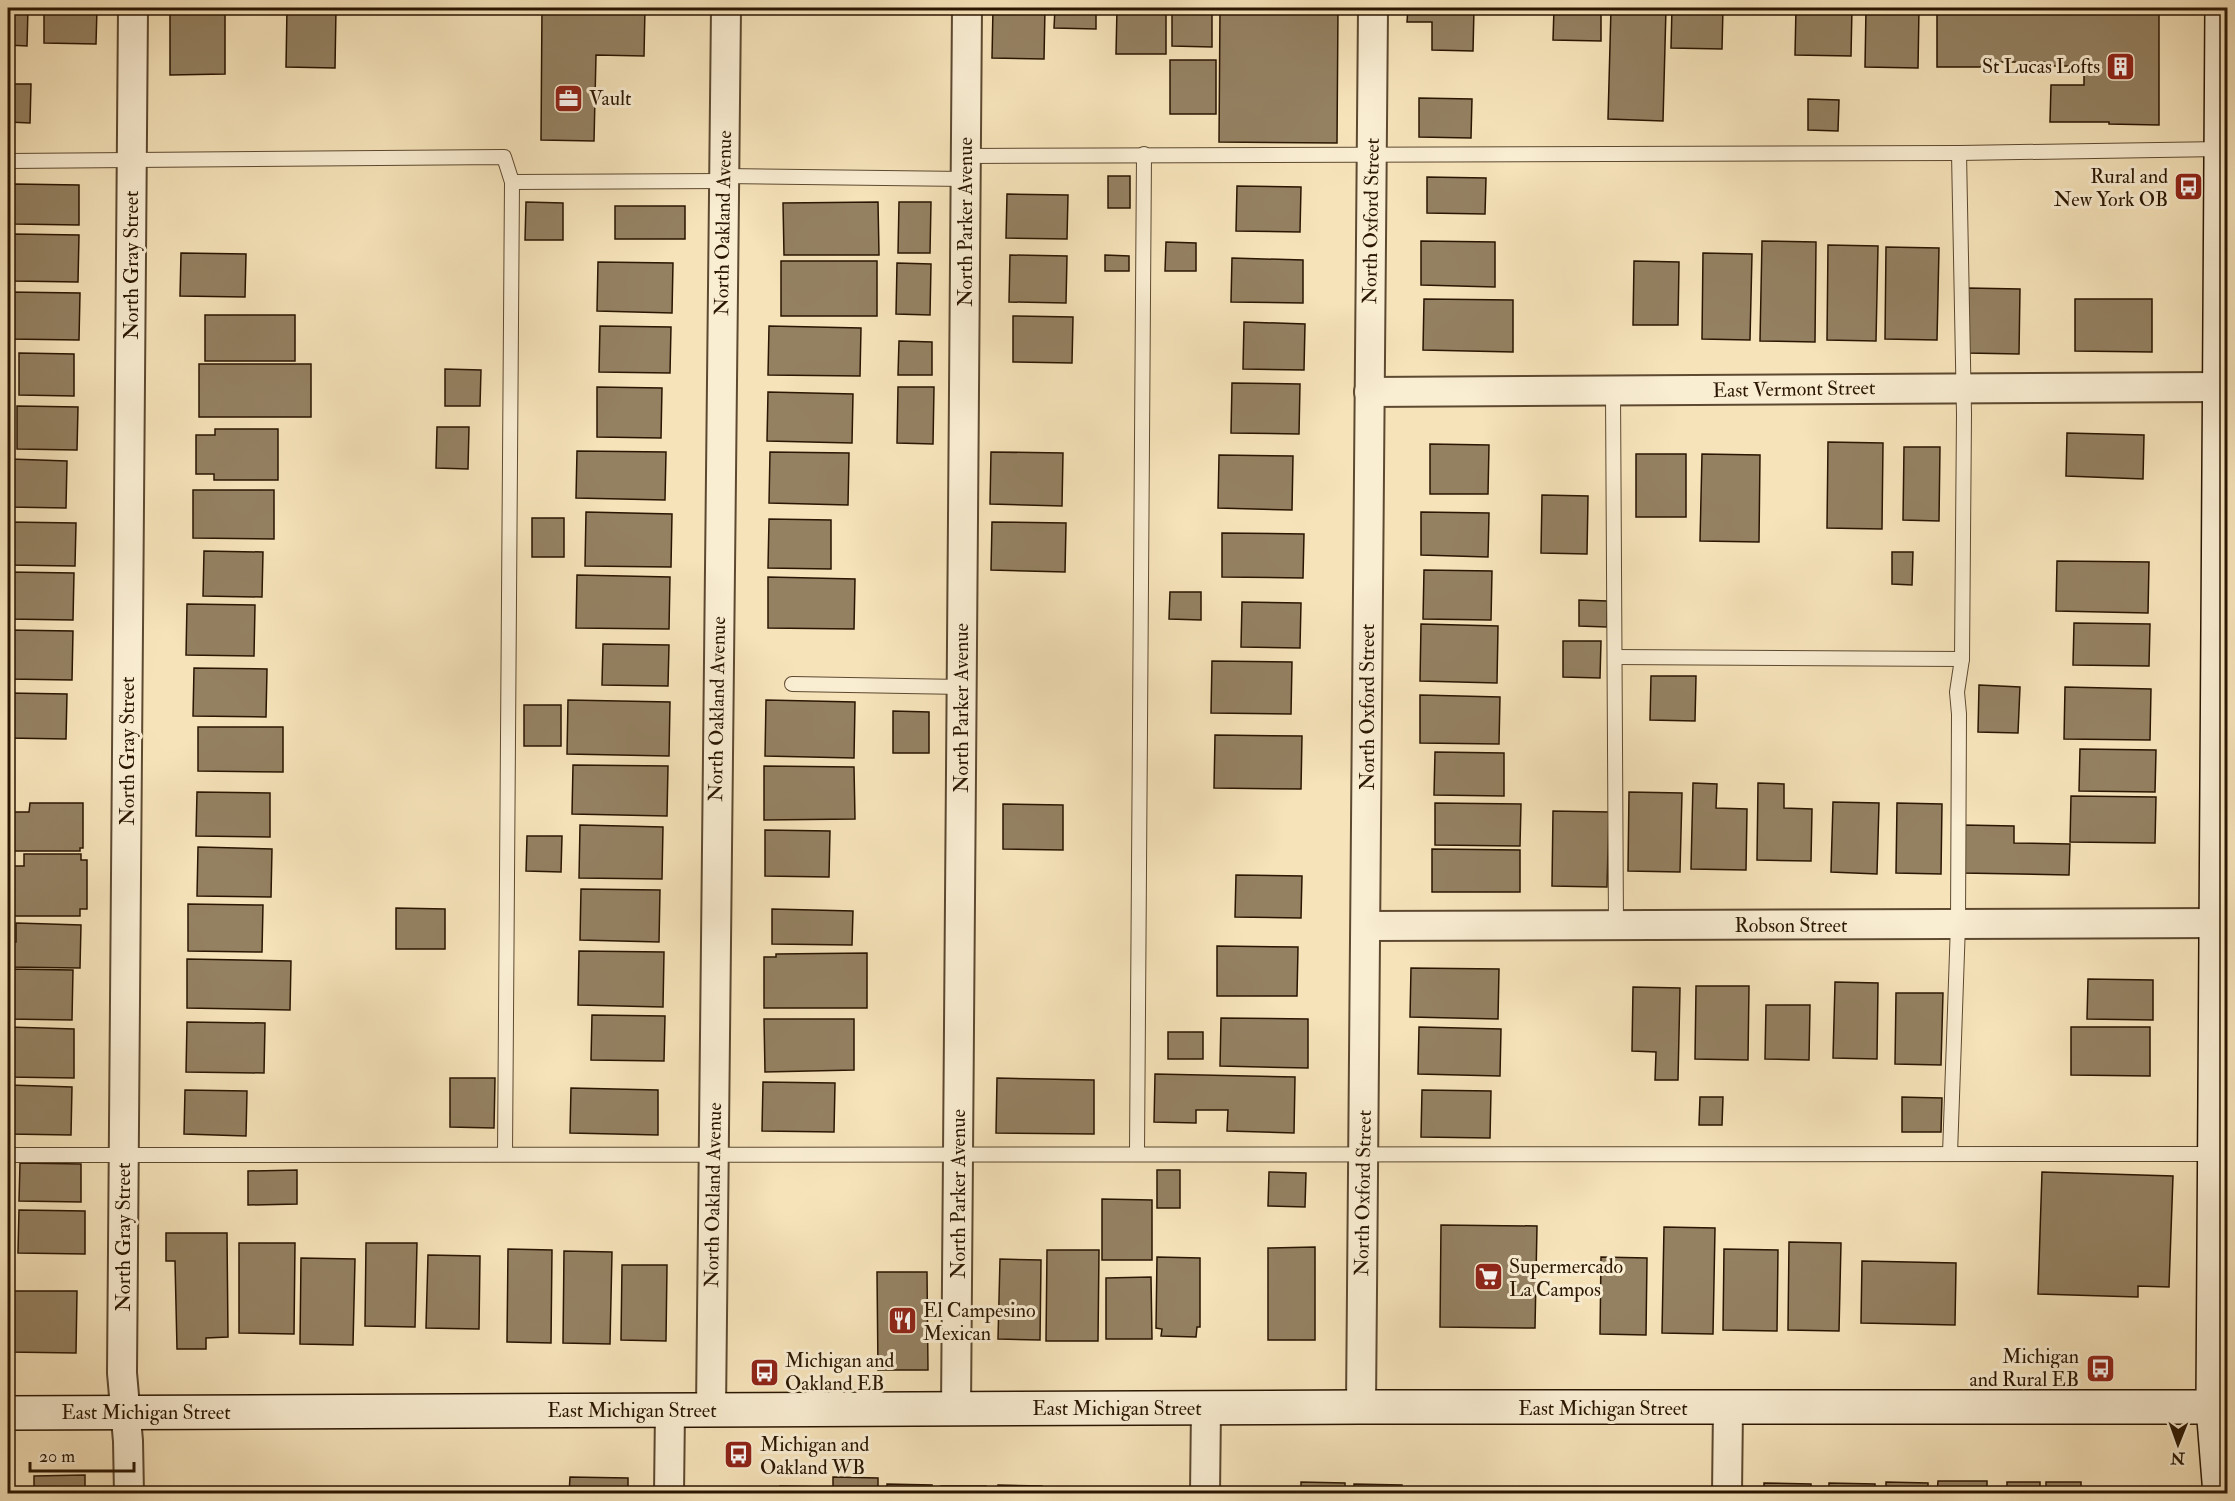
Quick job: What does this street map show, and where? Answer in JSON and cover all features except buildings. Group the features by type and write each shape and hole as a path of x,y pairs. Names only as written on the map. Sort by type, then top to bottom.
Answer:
{"main road":[{"path":"2220,1494 2214,1448 2220,1407 2216,923 2223,508 2219,387 2222,8"},
{"name":"East Michigan Street","path":"8,1413 1361,1407 2220,1407"}],"street":[{"name":"North Gray Street","path":"129,1494 129,1456 122,1373 133,8"},
{"name":"North Oakland Avenue","path":"711,1410 726,8"},
{"name":"North Parker Avenue","path":"956,1409 967,8"},
{"name":"North Oxford Street","path":"1361,1407 1373,8"},
{"name":"East Vermont Street","path":"1369,393 2219,387"},
{"name":"Robson Street","path":"1366,926 2216,923"},
{"path":"1205,1494 1206,1408"},
{"path":"1727,1494 1728,1408"},
{"path":"669,1494 670,1410"}],"lane":[{"path":"512,182 724,178 965,167 1144,153 1372,155 1959,153 2221,149"},
{"path":"1137,1153 1144,153"},
{"path":"1950,1154 1958,924 1959,714 1957,692 1962,659 1964,387 1959,153"},
{"path":"8,161 504,157 512,182 505,1154"},
{"path":"1613,391 1617,925"},
{"path":"1615,657 1962,659"},
{"path":"792,684 962,687"},
{"path":"8,1155 1950,1154 2219,1143"}],"place":[{"name":"St Lucas Lofts","path":"2121,66"},
{"name":"Vault","path":"568,98"},
{"name":"Rural and New York OB","path":"2189,187"},
{"name":"Supermercado La Campos","path":"1488,1277"},
{"name":"El Campesino Mexican","path":"902,1321"},
{"name":"Michigan and Rural EB","path":"2100,1368"},
{"name":"Michigan and Oakland EB","path":"764,1372"},
{"name":"Michigan and Oakland WB","path":"739,1455"}]}
